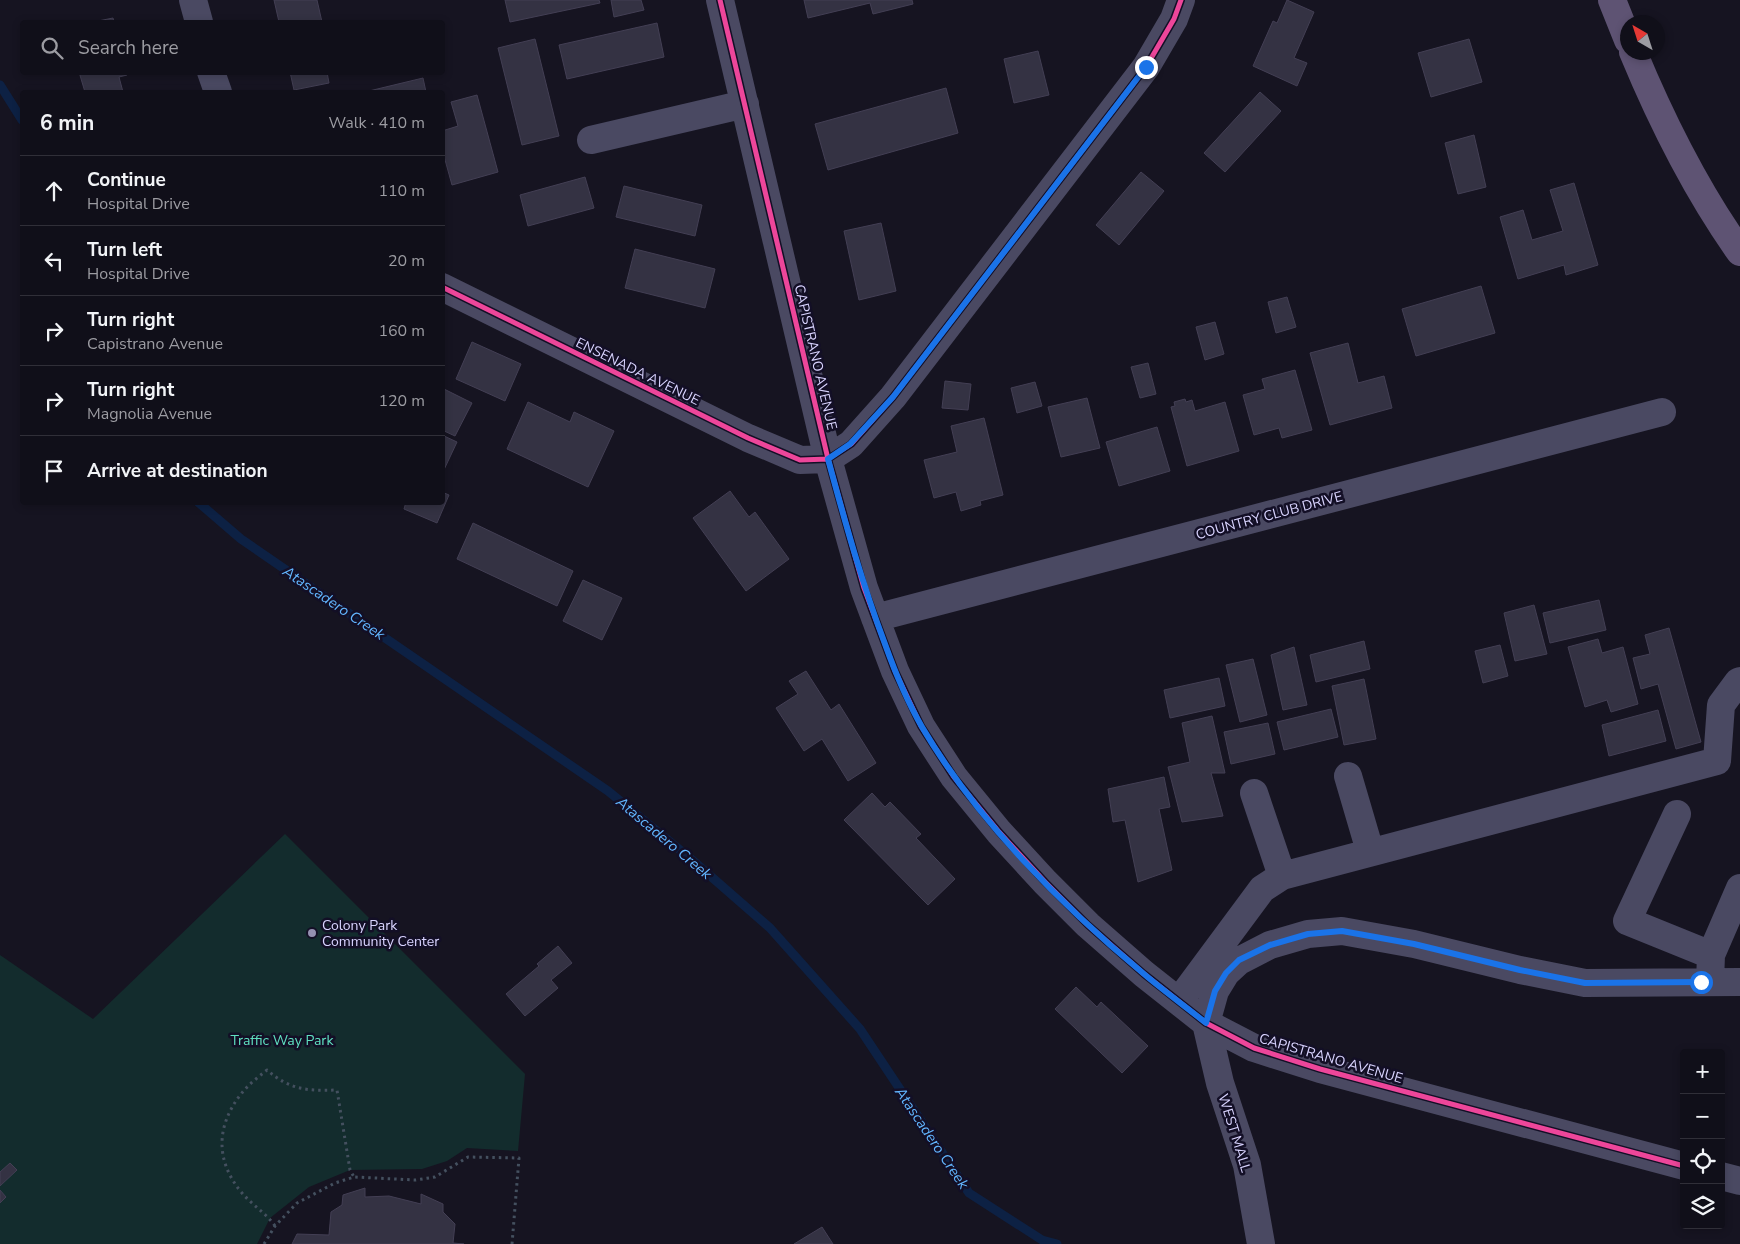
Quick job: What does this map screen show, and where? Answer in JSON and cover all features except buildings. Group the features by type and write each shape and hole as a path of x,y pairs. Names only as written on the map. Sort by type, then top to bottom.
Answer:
{"main road":[{"path":"1612,0 1620,20"},
{"path":"1636,60 1678,151 1740,252"}],"street":[{"path":"193,0 198,20"},
{"name":"CAPISTRANO AVENUE","path":"720,0 828,459 864,588 895,671 921,726 960,784 999,832 1045,882 1088,925 1123,956 1206,1023 1254,1048 1320,1069 1680,1165"},
{"path":"828,459 850,444 893,397 954,318 1146,67 1174,19 1181,0"},
{"path":"212,75 217,90"},
{"path":"591,140 745,104"},
{"name":"ENSENADA AVENUE","path":"445,288 748,438 800,460 828,459"},
{"name":"COUNTRY CLUB DRIVE","path":"875,618 1662,412"},
{"path":"1179,1001 1262,889 1282,876 1370,851 1717,761 1721,705 1740,681"},
{"path":"1348,776 1370,851"},
{"path":"1254,793 1282,876"},
{"path":"1677,814 1627,921 1711,969 1740,982"},
{"path":"1711,969 1740,888"},
{"path":"1206,1023 1215,991 1226,973 1239,960 1270,945 1308,934 1342,931 1414,944 1520,970 1585,983 1711,969"},
{"name":"WEST MALL","path":"1206,1023 1220,1083 1247,1165 1261,1244"},
{"path":"1725,1177 1740,1181"}],"path":[{"path":"275,1226 270,1218 243,1194 231,1178 224,1161 221,1136 228,1113 242,1092 266,1070 291,1086 321,1091 337,1090 350,1170 354,1177"},
{"path":"264,1244 275,1226 297,1203 335,1183 354,1177 426,1179 435,1177 468,1157 519,1158 512,1244"}],"green space":[{"name":"Traffic Way Park","path":"285,834 525,1074 518,1151 467,1148 447,1161 422,1169 350,1170 309,1187 270,1218 257,1244 0,1244 0,955 93,1019"}],"waterway":[{"name":"Atascadero Creek","path":"0,85 20,117"},
{"name":"Atascadero Creek","path":"201,505 241,539 608,791 691,859 770,928 860,1029 969,1193 1042,1240 1057,1244"}],"cycle path":[{"path":"720,0 828,459 864,588 895,671 921,726 954,777 999,832 1088,925 1144,974 1206,1023 1254,1048 1320,1069 1680,1165"},
{"path":"445,288 748,438 800,460 828,459 851,444 893,397 1146,67 1174,19 1181,0"}],"place":[{"name":"Colony Park Community Center","path":"312,933"}],"route":[{"path":"1146,67 893,397 850,444 828,459 864,588 895,671 921,726 954,776 999,832 1045,882 1088,925 1144,974 1206,1023 1215,991 1226,973 1239,960 1270,945 1308,934 1342,931 1414,944 1520,970 1585,983 1701,982"}]}
